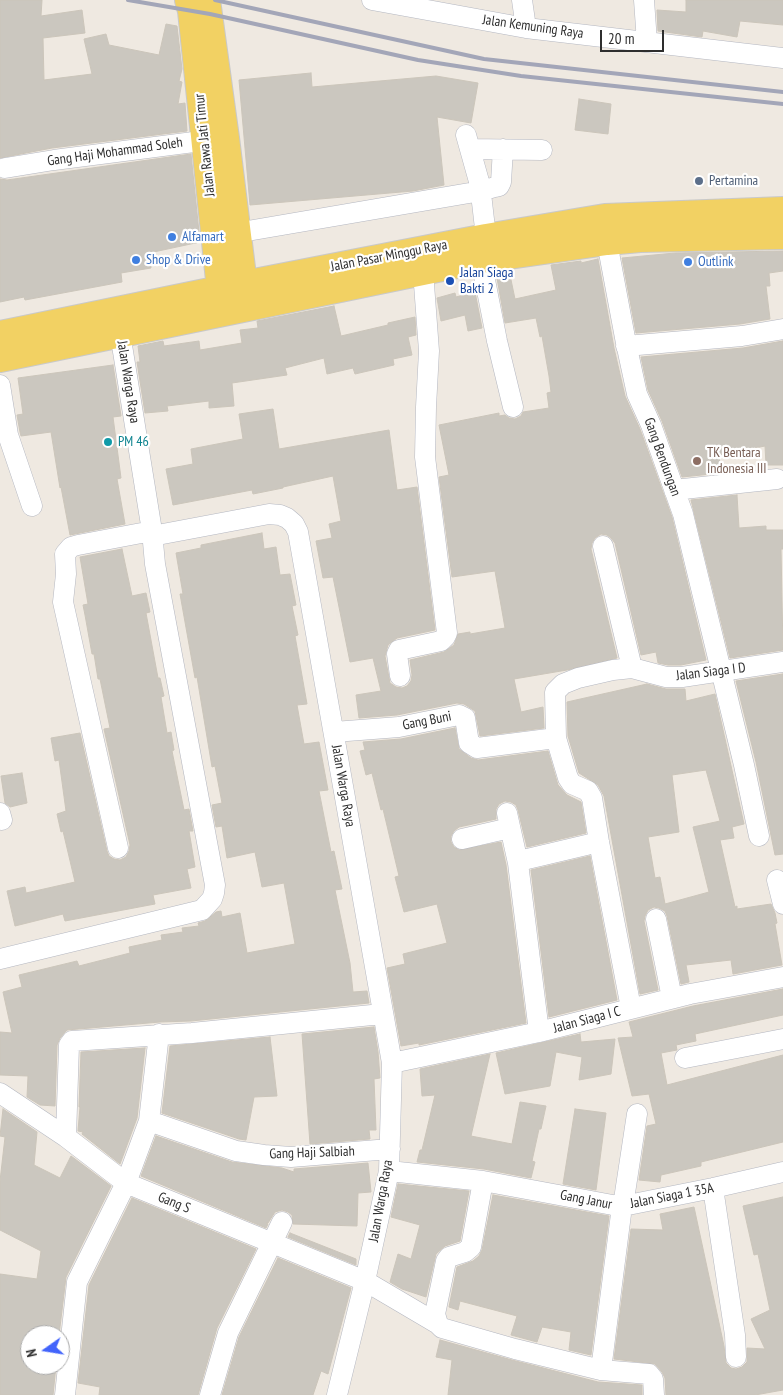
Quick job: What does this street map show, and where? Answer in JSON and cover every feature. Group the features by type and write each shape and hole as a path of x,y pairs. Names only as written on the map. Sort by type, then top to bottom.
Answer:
{"main road":[{"name":"Jalan Rawa Jati Timur","path":"188,0 216,139"},
{"name":"Jalan Rawa Jati Timur","path":"207,0 216,139 232,287"},
{"name":"Jalan Pasar Minggu Raya","path":"0,334 232,287 484,248 619,216 783,210"},
{"name":"Jalan Pasar Minggu Raya","path":"0,359 423,271 484,248 640,240 783,236"}],"street":[{"name":"Jalan Kemuning Raya","path":"372,0 526,28 783,58"},
{"path":"522,0 526,28"},
{"path":"644,0 647,42"},
{"name":"Gang Haji Mohammad Soleh","path":"4,168 216,139"},
{"path":"512,407 497,341 484,248 481,191 468,142 503,149 542,150"},
{"path":"226,234 481,191 499,186 501,182 503,149"},
{"name":"Gang Bendungan","path":"608,242 637,394 651,425 682,514 744,765 759,836"},
{"path":"400,676 397,654 399,650 440,641 447,633 425,457 429,356 423,271"},
{"path":"625,337 742,336 783,329"},
{"name":"Jalan Warga Raya","path":"120,333 152,534 269,514 287,518 294,524 298,532 392,1063 390,1171 341,1395"},
{"path":"0,385 8,435 32,506"},
{"path":"674,490 777,479"},
{"path":"0,959 202,910 212,899 215,885 155,564 152,534 78,545 71,547 65,554 66,574 63,602 118,848"},
{"path":"604,546 632,668"},
{"name":"Jalan Siaga I D","path":"556,738 555,692 563,684 578,678 632,668 672,677 721,672 783,662"},
{"name":"Gang Buni","path":"334,732 399,727 458,715 465,718 469,742 477,748 556,738"},
{"path":"556,738 570,782 588,791 592,798 632,1008"},
{"path":"462,840 508,820 518,863 540,1032"},
{"path":"518,863 523,860 599,842"},
{"path":"777,880 783,904"},
{"path":"656,919 672,998"},
{"name":"Jalan Siaga I C","path":"392,1063 540,1032 672,998 783,977"},
{"path":"66,1138 70,1043 77,1039 202,1032 382,1014"},
{"path":"65,1395 77,1282 126,1183 150,1121 159,1034"},
{"path":"685,1058 783,1039"},
{"name":"Gang S","path":"0,1093 66,1138 126,1183 365,1282 442,1328 515,1349 601,1370 649,1374 653,1379 654,1395"},
{"name":"Jalan Siaga 1 35A","path":"637,1114 623,1206 783,1172"},
{"name":"Gang Haji Salbiah","path":"150,1121 236,1151 264,1155 298,1156 390,1149"},
{"name":"Gang Janur","path":"390,1171 483,1181 618,1206 621,1214 601,1370"},
{"path":"438,1324 435,1314 446,1261 449,1257 465,1252 471,1246 483,1181"},
{"path":"713,1188 735,1335 736,1356"},
{"path":"210,1395 228,1333 282,1222"}],"building":[{"path":"0,0 42,0 41,16 82,10 85,33 43,38 44,80 92,74 84,39 106,34 109,45 159,55 166,24 177,26 182,69 179,81 182,82 178,104 185,103 187,131 52,148 0,158"},
{"path":"686,0 783,0 783,25 740,21 737,37 703,31 702,37 658,31 657,10 686,12"},
{"path":"311,73 312,87 436,76 478,83 471,123 437,117 444,185 413,191 250,205 239,80"},
{"path":"579,99 611,104 608,134 575,130"},
{"path":"191,154 200,242 149,253 151,268 121,273 122,282 25,300 24,297 0,302 0,179 7,180"},
{"path":"783,251 783,271 769,273 770,286 766,286 770,319 740,324 636,333 622,258 675,253"},
{"path":"598,259 614,348 625,396 640,429 672,517 706,660 681,665 668,665 658,663 656,652 641,655 615,543 607,535 601,534 595,538 591,549 617,658 567,670 514,679 521,712 543,707 544,728 480,736 475,711 464,704 457,703 397,715 359,718 356,695 381,691 373,658 350,662 333,577 323,578 316,541 332,538 329,524 341,521 333,476 253,494 252,490 173,505 166,469 193,464 191,449 243,439 239,414 273,409 279,449 389,430 397,490 417,487 435,630 397,638 388,645 385,656 390,683 396,687 402,688 407,686 411,681 412,675 410,660 444,652 454,645 458,634 470,632 470,634 505,628 495,571 452,577 439,477 449,475 439,425 499,413 499,416 505,415 515,419 521,416 523,412 549,408 547,393 551,392 549,376 542,336 540,337 536,318 505,323 497,278 510,275 515,299 556,290 551,265 581,261 581,263"},
{"path":"475,292 482,328 468,331 465,315 441,321 437,298 455,293 456,297"},
{"path":"334,306 341,336 415,317 416,335 408,337 412,355 393,359 394,365 355,374 353,368 327,374 324,358 285,368 287,375 232,383 234,406 209,408 209,401 167,406 168,411 145,413 137,362 140,362 138,346 163,341 164,346 199,341 200,350 242,343 240,330 258,328 257,321"},
{"path":"783,341 783,465 766,465 765,446 719,455 721,473 682,477 662,421 648,390 641,357 743,348"},
{"path":"113,365 121,416 113,417 121,478 117,479 125,524 70,535 51,432 21,436 17,415 23,414 18,378"},
{"path":"737,495 739,528 766,526 766,530 783,530 783,549 781,549 783,650 730,658 691,500"},
{"path":"262,533 264,549 276,547 280,575 290,574 296,605 292,606 298,635 295,636 307,704 297,705 304,744 319,742 328,790 319,791 331,852 334,851 342,889 335,890 350,963 353,992 367,991 369,1003 191,1021 67,1030 57,1045 55,1106 40,1105 27,1097 28,1076 0,1075 0,1032 12,1033 3,992 22,987 19,975 77,961 79,966 130,953 129,947 162,940 161,935 183,932 182,928 199,926 198,923 221,911 222,917 240,913 247,953 295,944 284,883 262,887 255,852 227,858 222,826 216,827 212,805 222,803 215,766 212,767 197,677 195,678 180,594 183,594 176,553 201,548 201,545"},
{"path":"122,549 132,596 146,593 150,612 146,613 158,678 160,678 164,696 161,697 167,733 171,732 174,750 172,751 184,810 189,809 193,831 189,831 195,867 187,869 191,888 153,895 155,904 65,921 63,914 15,926 7,891 25,887 26,893 75,882 57,814 66,811 59,760 55,761 51,738 80,733 109,856 120,860 126,857 129,851 130,845 104,729 110,728 94,654 92,654 83,605 88,604 80,557"},
{"path":"783,674 783,854 775,855 756,762 736,681"},
{"path":"647,684 666,689 685,689 686,701 715,694 744,824 732,827 734,838 720,840 735,907 737,906 737,909 771,904 777,923 775,924 782,965 733,974 731,960 686,965 689,982 681,984 667,916 665,911 654,907 648,910 644,921 658,990 640,994 604,796 598,785 579,773 568,736 567,702","holes":["706,770 720,821 693,827 709,892 665,904 660,877 655,878 648,837 679,832 672,775"]},
{"path":"455,728 459,749 471,758 478,760 548,751 558,785 567,795 581,802 586,833 527,847 516,805 505,801 499,804 496,809 496,819 459,827 454,831 451,836 451,842 459,850 501,842 506,865 526,1023 419,1045 419,1043 401,1046 387,968 405,964 403,954 447,943 437,904 404,912 395,877 399,876 383,809 381,810 372,773 366,775 360,751 365,750 363,742 401,739"},
{"path":"22,773 27,803 10,807 5,803 1,776"},
{"path":"590,856 617,1000 549,1017 531,870"},
{"path":"783,989 783,1015 695,1034 696,1041 676,1045 677,1050 661,1053 667,1085 783,1055 783,1142 701,1162 701,1166 661,1175 660,1182 639,1180 647,1126 656,1124 649,1094 632,1096 618,1038 633,1037 629,1022 693,1006"},
{"path":"374,1027 380,1078 374,1079 376,1130 369,1130 370,1139 310,1144 302,1034"},
{"path":"580,1034 581,1042 615,1039 611,1074 579,1080 582,1057 556,1052 550,1086 505,1094 496,1053"},
{"path":"270,1037 277,1096 254,1097 246,1140 162,1113 170,1046"},
{"path":"145,1048 137,1118 120,1164 82,1134 83,1132 78,1131 81,1052"},
{"path":"490,1054 471,1136 512,1144 520,1102 546,1106 532,1161 535,1162 531,1178 484,1169 417,1162 420,1150 422,1150 435,1095 422,1096 420,1069"},
{"path":"3,1109 37,1132 34,1165 60,1178 71,1156 111,1186 66,1277 60,1325 20,1325 20,1375 55,1375 53,1395 0,1395 0,1274 37,1279 41,1251 0,1230 0,1181 5,1137 0,1136"},
{"path":"575,1109 606,1113 596,1190 563,1184"},
{"path":"156,1136 232,1162 282,1168 294,1172 294,1169 368,1163 371,1192 358,1193 357,1226 293,1224 292,1215 282,1210 275,1212 268,1223 266,1223 268,1224 266,1228 141,1176"},
{"path":"398,1184 469,1191 460,1241 445,1246 436,1254 426,1297 402,1289 390,1282 398,1254 411,1259 420,1225 391,1217"},
{"path":"493,1195 609,1216 591,1355 569,1350 571,1332 542,1327 537,1342 511,1335 517,1316 460,1301 458,1310 449,1307 457,1267 473,1261 482,1250"},
{"path":"783,1197 783,1390 755,1395 666,1395 665,1378 655,1364 614,1359 631,1229 663,1230 660,1214 694,1207 726,1363 731,1368 742,1367 747,1362 747,1348 765,1349 751,1319 770,1310 758,1254 754,1255 743,1206"},
{"path":"132,1198 256,1249 217,1328 198,1395 99,1395 100,1387 78,1383 89,1285"},
{"path":"290,1233 356,1259 356,1265 288,1237"},
{"path":"278,1258 351,1288 328,1374 321,1371 313,1395 222,1395 239,1337"},
{"path":"440,1340 598,1382 642,1385 642,1395 448,1395 452,1360 436,1357"}],"railway":[{"path":"128,0 210,14 418,60 521,76 783,104"},
{"path":"215,0 484,59 783,92"}],"place":[{"name":"Pertamina","path":"699,181"},
{"name":"Alfamart","path":"172,237"},
{"name":"Shop & Drive","path":"136,260"},
{"name":"Outlink","path":"688,262"},
{"name":"Jalan Siaga Bakti 2","path":"450,281"},
{"name":"PM 46","path":"108,442"},
{"name":"TK Bentara Indonesia III","path":"697,461"}]}
